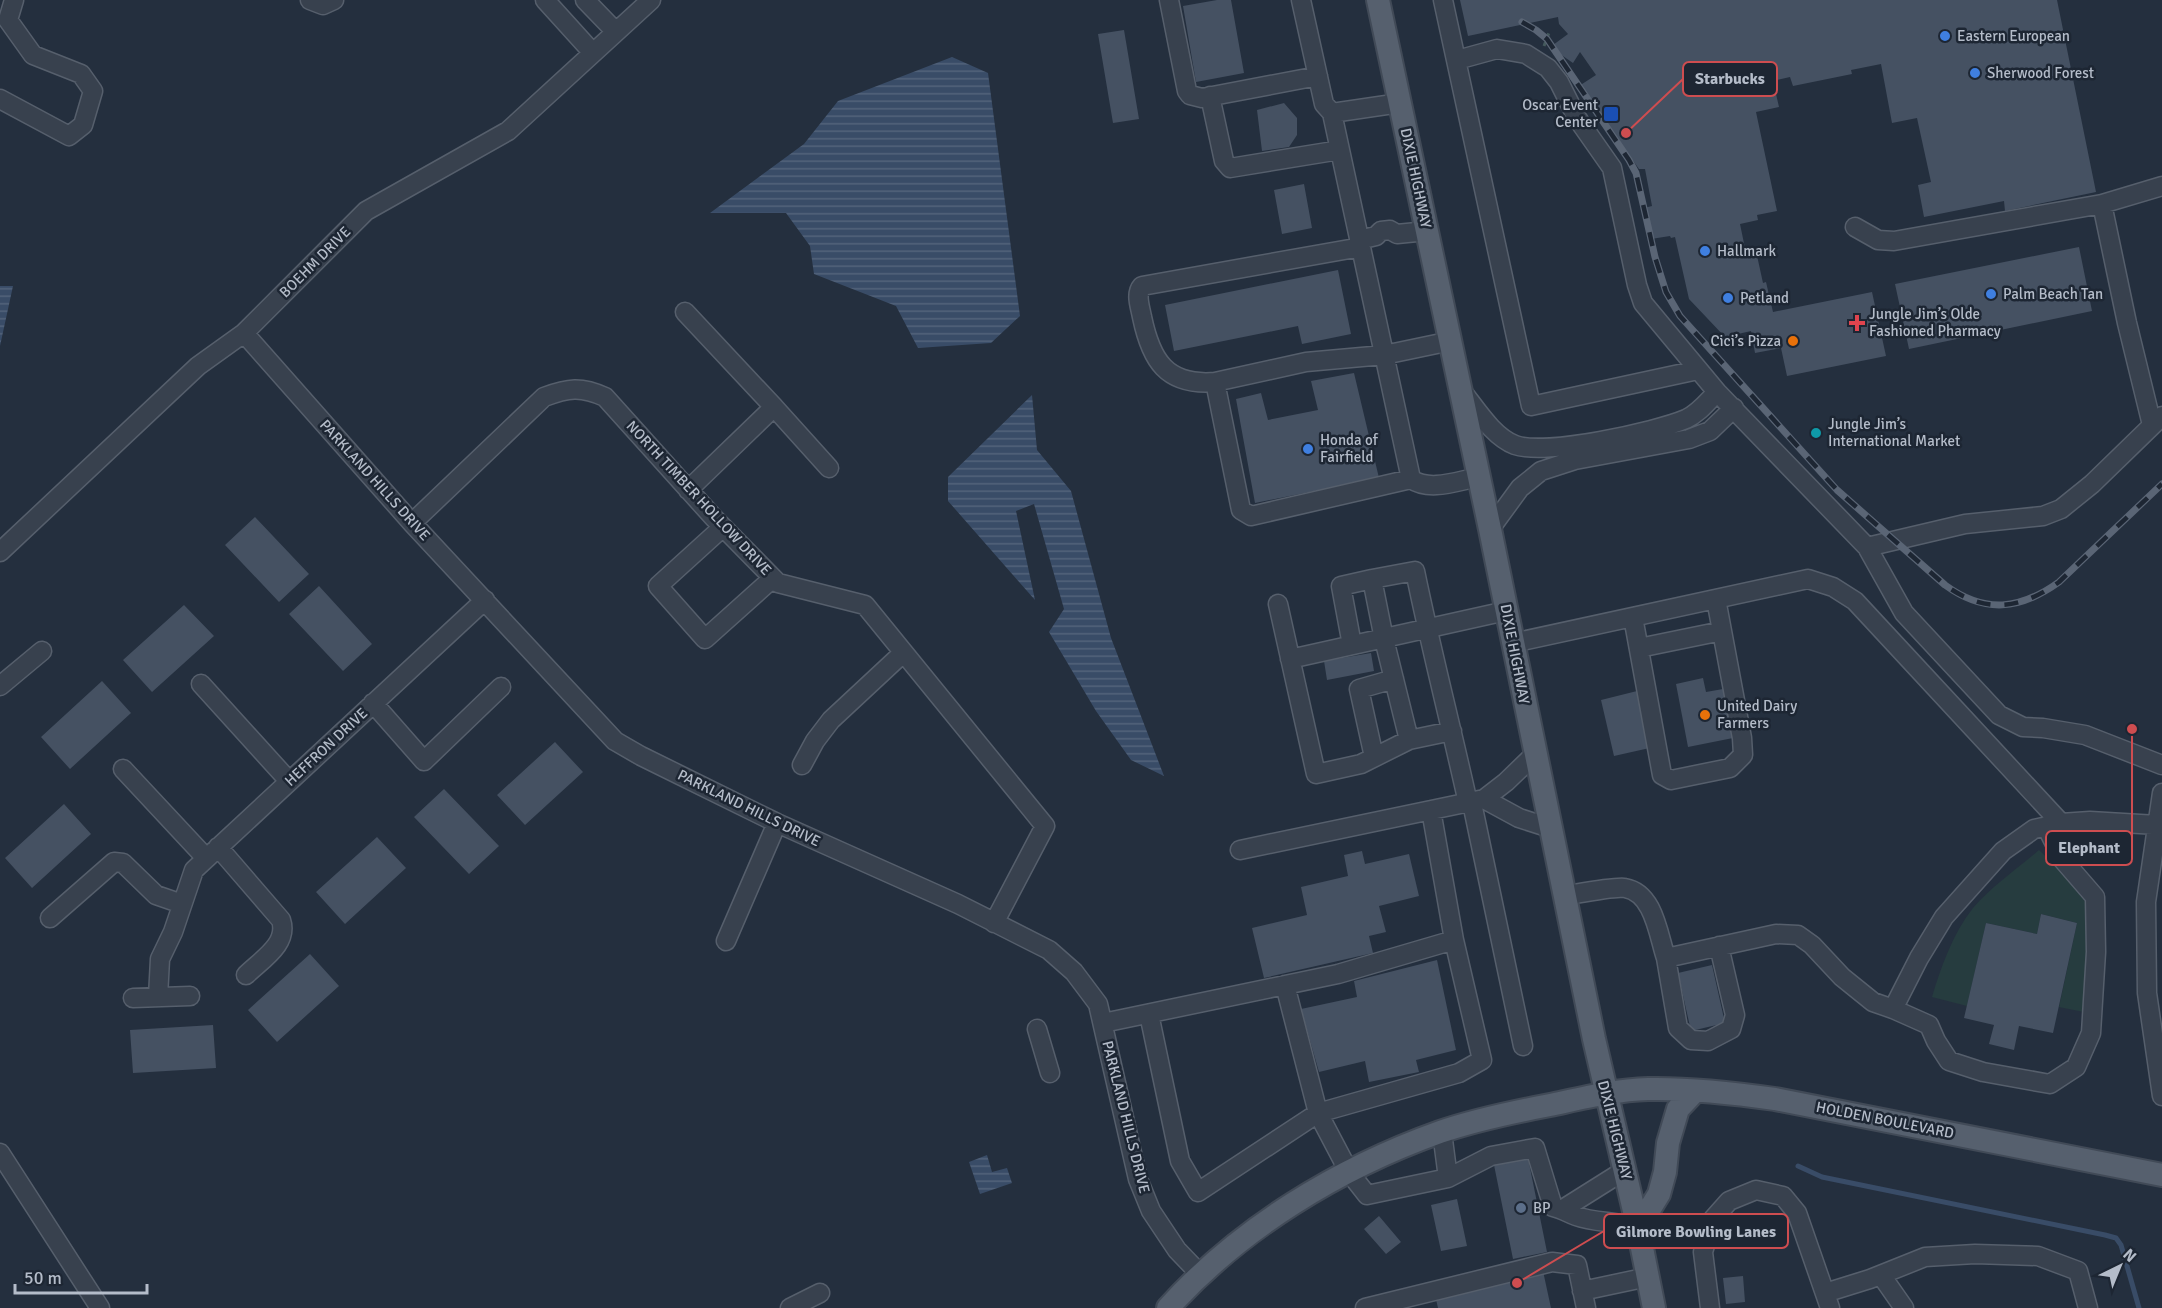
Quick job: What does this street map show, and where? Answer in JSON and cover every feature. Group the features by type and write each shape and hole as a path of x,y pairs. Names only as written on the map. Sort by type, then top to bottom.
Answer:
{"main road":[{"name":"DIXIE HIGHWAY","path":"1378,0 1490,529 1563,896 1654,1308"},
{"name":"HOLDEN BOULEVARD","path":"1168,1308 1201,1275 1275,1216 1349,1172 1381,1156 1442,1132 1506,1114 1605,1093 1646,1089 1775,1099 2162,1175"},
{"path":"1638,1228 1659,1194 1665,1172 1668,1143 1678,1109 1695,1091"}],"street":[{"path":"0,99 69,136 83,125 93,91 81,74 33,55 8,21 14,0"},
{"path":"310,0 323,5 334,0"},
{"path":"545,0 593,53"},
{"path":"585,0 616,32"},
{"name":"BOEHM DRIVE","path":"0,552 198,366 244,333 366,211 508,131 651,0"},
{"path":"1169,0 1187,91 1190,95 1202,98 1318,76"},
{"path":"1301,0 1324,104 1332,113 1365,241 1384,355 1411,478 1418,483 1434,486 1479,477"},
{"path":"1443,0 1531,406 1698,370"},
{"path":"1457,60 1497,49 1526,54 1548,68 1559,82 1577,118 1612,168 1637,285 1643,303 1717,392 1867,546 1904,613 1999,715 2023,727 2085,735 2162,765"},
{"path":"1210,96 1224,161 1230,168 1340,150"},
{"path":"1332,113 1400,103"},
{"path":"1855,227 1878,240 1894,241 2102,204 2162,186"},
{"path":"1867,546 1965,524 2043,516 2061,509 2092,484 2157,421 2127,322 2102,204"},
{"path":"1427,231 1397,234 1390,230 1381,231 1365,241 1142,286 1139,290 1139,300 1148,343 1164,369 1183,379 1201,383 1306,362 1384,355 1450,341"},
{"path":"685,312 829,468"},
{"name":"PARKLAND HILLS DRIVE","path":"244,333 412,523 615,741 777,823 958,904 1049,950 1074,972 1098,1004 1138,1179 1151,1210 1176,1250 1201,1275"},
{"path":"1215,382 1241,510 1251,516 1411,478"},
{"name":"NORTH TIMBER HOLLOW DRIVE","path":"412,523 544,397 564,389 588,389 605,397 688,490 778,583 865,605 1045,826 994,924"},
{"path":"1461,390 1497,433 1515,445 1533,448 1561,447 1656,429 1687,418 1701,409 1717,392"},
{"path":"688,490 774,408"},
{"path":"1490,529 1520,488 1540,471 1575,460 1689,439 1710,431 1734,408"},
{"path":"723,527 658,586 705,639 773,578"},
{"path":"1352,645 1341,586 1415,571 1426,629 1452,731 1475,802 1523,1046"},
{"path":"1372,579 1409,740"},
{"path":"1513,643 1808,579 1833,586 1855,601 2054,825 2063,860 2095,897 2096,952 2091,1033 2076,1067 2050,1084 1983,1072 1949,1061 1929,1025 1873,1002 1842,977 1812,945 1798,935 1776,934 1666,958"},
{"path":"1633,617 1662,775 1671,780 1730,768 1743,755 1742,738 1716,599"},
{"name":"HEFFRON DRIVE","path":"158,997 160,959 170,939 194,870 485,600"},
{"path":"1278,604 1316,774 1361,764 1409,740 1452,731"},
{"path":"1290,659 1506,611"},
{"path":"1639,648 1722,631"},
{"path":"0,686 42,651"},
{"path":"802,765 815,741 831,720 903,654"},
{"path":"1374,758 1359,689 1394,679"},
{"path":"201,684 289,782"},
{"path":"374,703 424,761 501,687"},
{"path":"1240,849 1475,802 1506,782 1535,754"},
{"path":"123,769 281,920 284,928 283,936 246,975"},
{"path":"2162,793 2146,902 2146,993 2162,1096"},
{"path":"1475,802 1550,828"},
{"path":"1149,1014 1180,1161 1198,1192 1318,1113 1459,1073 1482,1060 1454,940 1431,810"},
{"path":"1893,1009 1919,958 1944,917 2003,851 2034,829 2090,821 2157,825"},
{"path":"726,941 777,823"},
{"path":"50,918 114,862 123,864 156,895 182,904"},
{"path":"1563,896 1624,888 1642,896 1651,910 1666,958 1678,1028 1691,1040 1708,1041 1731,1029 1735,1015 1719,946"},
{"path":"1103,1023 1338,974 1454,940"},
{"path":"1285,985 1318,1113 1349,1172 1367,1195 1448,1178 1491,1156 1535,1148 1553,1207 1576,1216 1638,1228"},
{"path":"133,998 190,996"},
{"path":"1037,1029 1050,1073"},
{"path":"1442,1132 1448,1178"},
{"path":"0,1154 100,1308"},
{"path":"1563,1209 1625,1170"},
{"path":"1710,1308 1703,1252 1713,1219 1729,1201 1756,1190 1783,1196 1797,1213 1828,1301 1925,1257 1975,1254 2038,1256 2078,1271 2088,1308"},
{"path":"1365,1308 1552,1262 1577,1266 1584,1300 1648,1277"},
{"path":"1881,1275 1904,1308"},
{"path":"790,1308 820,1293"}],"path":[{"path":"1542,51 1550,30"}],"green space":[{"path":"2039,850 2062,871 2081,894 2087,906 2091,951 2084,1012 2059,1007 2077,923 2041,914 2037,934 1986,923 1967,1006 1932,997 1948,951 1959,928 1973,908 1988,892"}],"water":[{"path":"952,57 988,73 1020,316 991,343 918,348 896,306 814,274 810,246 786,213 710,213 804,144 838,101"},
{"path":"0,286 13,286 0,346"},
{"path":"1032,395 1037,450 1071,491 1111,638 1164,776 1131,760 1096,711 1049,632 1064,609 1034,504 1016,511 1035,600 948,501 948,477"},
{"path":"987,1155 992,1172 1007,1168 1012,1183 980,1194 969,1162"}],"building":[{"path":"1231,0 1244,73 1196,82 1183,6"},
{"path":"1460,0 2057,0 2096,192 2005,211 2004,201 1924,217 1918,185 1931,182 1917,118 1892,123 1881,64 1851,70 1852,74 1793,86 1790,77 1773,81 1779,107 1756,112 1777,211 1757,215 1758,220 1740,224 1746,253 1756,251 1763,283 1766,282 1773,312 1872,292 1886,356 1787,376 1781,348 1755,353 1751,331 1725,337 1689,299 1675,237 1651,239 1644,208 1652,206 1645,169 1639,169 1629,155 1626,156 1579,86 1596,75 1580,52 1573,63 1557,52 1553,45 1568,34 1559,24 1558,17 1468,36"},
{"path":"1124,30 1139,119 1113,123 1098,34"},
{"path":"1284,103 1297,118 1297,135 1289,147 1262,151 1257,110"},
{"path":"1304,184 1312,228 1282,234 1274,190"},
{"path":"2079,247 2092,311 1909,349 1895,284"},
{"path":"1338,270 1351,334 1302,344 1298,326 1174,351 1165,305"},
{"name":"Honda of Fairfield","path":"1354,373 1379,478 1255,503 1236,399 1261,393 1268,420 1318,410 1311,381"},
{"path":"255,517 309,574 279,602 225,545"},
{"path":"319,586 372,644 343,671 289,614"},
{"path":"184,605 214,636 152,692 123,660"},
{"path":"1371,653 1374,671 1327,680 1324,661"},
{"name":"United Dairy Farmers","path":"1703,678 1706,692 1723,689 1733,738 1688,747 1676,684"},
{"path":"102,681 131,713 70,769 41,737"},
{"path":"1641,690 1654,747 1614,756 1601,700"},
{"path":"555,742 583,772 525,825 497,795"},
{"path":"444,789 499,846 469,874 414,817"},
{"path":"64,804 91,834 32,888 5,858"},
{"path":"377,837 406,868 345,924 316,892"},
{"path":"1362,851 1365,864 1409,854 1419,896 1379,906 1386,932 1369,936 1373,953 1264,978 1252,928 1307,915 1301,887 1348,876 1344,855"},
{"path":"2041,914 2077,923 2053,1033 2019,1026 2014,1050 1989,1044 1994,1025 1964,1018 1986,923 2037,934"},
{"path":"310,954 339,986 277,1042 248,1010"},
{"path":"1437,960 1456,1050 1416,1060 1419,1072 1369,1082 1365,1061 1319,1072 1301,1009 1357,997 1354,981"},
{"path":"1712,965 1725,1023 1691,1031 1678,973"},
{"path":"213,1025 216,1068 133,1073 130,1030"},
{"name":"BP","path":"1528,1158 1547,1252 1513,1259 1494,1165"},
{"path":"1457,1199 1467,1246 1441,1251 1431,1205"},
{"path":"1379,1216 1401,1242 1386,1254 1364,1229"},
{"path":"1543,1271 1551,1308 1438,1308 1435,1295"},
{"path":"1743,1276 1745,1302 1726,1304 1723,1278"}],"waterway":[{"path":"1798,1166 1822,1177 2116,1238 2121,1245 2139,1308"}],"railway":[{"path":"1522,22 1547,39 1636,173 1655,257 1666,292 1680,316 1837,490 1945,585 1974,601 1988,604 2002,605 2030,598 2059,582 2162,484"}],"place":[{"name":"Eastern European","path":"1945,36"},
{"name":"Sherwood Forest","path":"1975,73"},
{"name":"Oscar Event Center","path":"1611,114"},
{"name":"Starbucks","path":"1626,133"},
{"name":"Hallmark","path":"1705,251"},
{"name":"Palm Beach Tan","path":"1991,294"},
{"name":"Petland","path":"1728,298"},
{"name":"Jungle Jim’s Olde Fashioned Pharmacy","path":"1857,323"},
{"name":"Cici’s Pizza","path":"1793,341"},
{"name":"Jungle Jim’s International Market","path":"1816,433"},
{"name":"Honda of Fairfield","path":"1308,449"},
{"name":"United Dairy Farmers","path":"1705,715"},
{"name":"Elephant","path":"2132,729"},
{"name":"BP","path":"1521,1208"},
{"name":"Gilmore Bowling Lanes","path":"1517,1283"}]}
